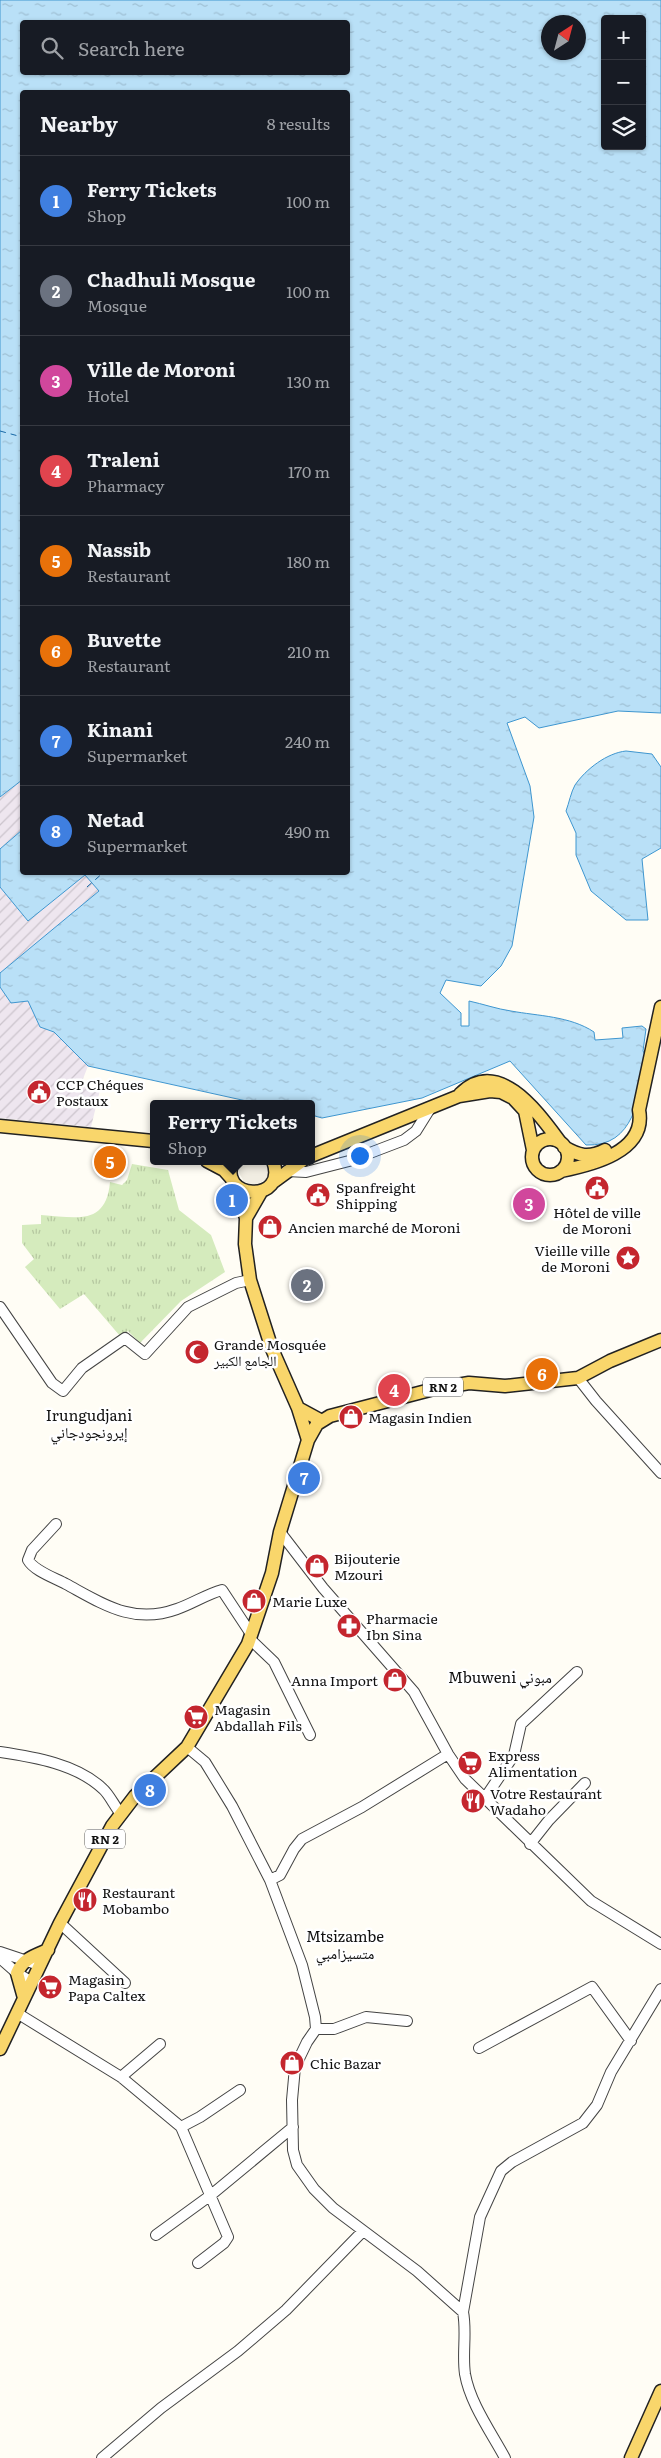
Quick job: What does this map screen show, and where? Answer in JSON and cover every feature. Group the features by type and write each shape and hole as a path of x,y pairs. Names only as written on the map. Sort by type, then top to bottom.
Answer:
{"main road":[{"path":"533,1150 544,1140 562,1144 581,1156 600,1153 624,1138 639,1110 661,1007"},
{"path":"459,1096 467,1088 484,1082 510,1089 527,1100 562,1144 567,1162 561,1170"},
{"path":"315,1155 459,1096 490,1091 501,1092 513,1098 525,1111 533,1150 533,1162 539,1171 550,1175 561,1170 589,1165 619,1151 638,1129 641,1119 639,1110"},
{"path":"0,1126 150,1141"},
{"path":"131,1139 150,1148"},
{"path":"215,1165 224,1170 234,1182 247,1192 261,1192"},
{"path":"232,1165 231,1172 246,1218 245,1244 250,1280 272,1348 298,1408 308,1440"},
{"path":"272,1183 275,1170 274,1165"},
{"path":"246,1218 261,1192 297,1165"},
{"name":"RN 2","path":"0,2049 60,1923 102,1844 135,1796 188,1747 250,1637 272,1573 280,1532 308,1440 314,1428 330,1416 434,1388 469,1383 505,1386 578,1378 610,1361 661,1340"},
{"path":"298,1408 322,1421"},
{"path":"24,1998 16,1973 25,1960 48,1950"},
{"path":"631,2458 661,2391"}],"street":[{"path":"287,1172 315,1170 350,1160 404,1140 416,1131 431,1107"},
{"path":"0,1307 52,1384 63,1392 82,1368 125,1338 145,1354 188,1307 236,1283 250,1280"},
{"path":"578,1378 596,1401 661,1473"},
{"path":"56,1524 32,1550 28,1560 33,1566 112,1608 137,1616 174,1610 222,1590 250,1637 274,1662 310,1736"},
{"path":"280,1532 323,1588 414,1692 448,1754 465,1779 591,1902 661,1944"},
{"path":"485,1798 514,1755 521,1724 577,1672"},
{"path":"188,1747 205,1762 216,1777 270,1880 302,1965 315,2017 316,2029 307,2042 295,2067 293,2150 303,2176 333,2208 362,2232 385,2245 462,2312"},
{"path":"0,1752 31,1756 60,1765 89,1779 104,1789 110,1801 121,1814"},
{"path":"270,1880 280,1875 294,1849 302,1839 362,1807 448,1754"},
{"path":"530,1844 549,1820 585,1784"},
{"path":"60,1923 126,1983"},
{"path":"0,1952 40,1966"},
{"path":"0,1958 16,1973 32,1982"},
{"path":"479,2048 592,1987 631,2041"},
{"path":"506,2458 468,2387 465,2373 465,2323 462,2312 480,2217 501,2172 512,2162 583,2123 597,2105 611,2072 661,1989"},
{"path":"17,2013 121,2078 181,2127 228,2237 224,2243 198,2263"},
{"path":"316,2029 334,2030 366,2017 407,2022"},
{"path":"121,2078 160,2044"},
{"path":"181,2127 200,2117 240,2090"},
{"path":"156,2235 211,2195 293,2127"},
{"path":"102,2458 160,2408 238,2351 286,2310 362,2232"}],"shaded area":[{"path":"20,782 20,832 0,849 0,797"},
{"path":"85,875 100,891 0,973 0,887 28,921"},
{"path":"0,987 11,1002 28,1000 40,1027 54,1032 88,1066 81,1084 100,1090 91,1127 0,1118"},
{"path":"240,1165 268,1165 270,1174 268,1178 257,1185 244,1182 238,1171"}],"green space":[{"path":"132,1164 168,1170 179,1210 211,1235 225,1272 181,1301 140,1343 128,1331 120,1336 84,1294 60,1309 25,1267 34,1259 22,1243 22,1225 41,1224 41,1215 77,1217 95,1213 102,1206 107,1196 110,1182 122,1185 127,1180"}],"water":[{"path":"0,0 661,0 661,713 618,711 539,728 525,717 507,723 530,786 534,817 512,946 501,966 481,986 446,980 440,993 461,1013 461,1026 469,1026 469,1001 506,1010 554,1017 575,1023 594,1032 595,1040 623,1038 622,1028 642,1026 646,1029 643,1051 648,1060 637,1104 625,1129 615,1138 602,1143 586,1145 510,1061 422,1098 322,1118 315,1116 315,1100 242,1100 88,1066 54,1032 40,1027 28,1001 11,1003 0,987 0,973 99,891 85,875 350,875 350,90 20,90 20,782 0,797"},
{"path":"626,751 652,754 661,767 661,848 642,859 648,920 626,920 591,891 576,855 576,833 566,811 575,785 585,773 604,758"},
{"path":"20,832 20,875 85,875 28,921 0,887 0,849"}],"ferry route":[{"path":"0,431 20,436"},
{"path":"87,887 101,875"}],"place":[{"name":"CCP Chéques Postaux","path":"39,1092"},
{"name":"Nassib","path":"110,1162"},
{"name":"Hôtel de ville de Moroni","path":"597,1188"},
{"name":"Spanfreight Shipping","path":"318,1195"},
{"name":"Ferry Tickets","path":"232,1200"},
{"name":"Ville de Moroni","path":"529,1204"},
{"name":"Ancien marché de Moroni","path":"270,1227"},
{"name":"Vieille ville de Moroni","path":"628,1258"},
{"name":"Chadhuli Mosque","path":"307,1285"},
{"name":"Grande Mosquée الجامع الكبير","path":"197,1352"},
{"name":"Buvette","path":"542,1374"},
{"name":"Traleni","path":"394,1390"},
{"name":"Magasin Indien","path":"351,1417"},
{"name":"Kinani","path":"304,1478"},
{"name":"Bijouterie Mzouri","path":"317,1566"},
{"name":"Marie Luxe","path":"254,1601"},
{"name":"Pharmacie Ibn Sina","path":"349,1626"},
{"name":"Anna Import","path":"395,1680"},
{"name":"Magasin Abdallah Fils","path":"196,1717"},
{"name":"Express Alimentation","path":"470,1763"},
{"name":"Netad","path":"150,1790"},
{"name":"Votre Restaurant Wadaho","path":"473,1801"},
{"name":"Restaurant Mobambo","path":"85,1900"},
{"name":"Magasin Papa Caltex","path":"50,1987"},
{"name":"Chic Bazar","path":"292,2063"}],"district":[{"name":"Irungudjani إيرونجودجاني","path":"89,1422"},
{"name":"Mbuweni مبوني","path":"500,1676"},
{"name":"Mtsizambe متسيزامبي","path":"345,1944"}]}
